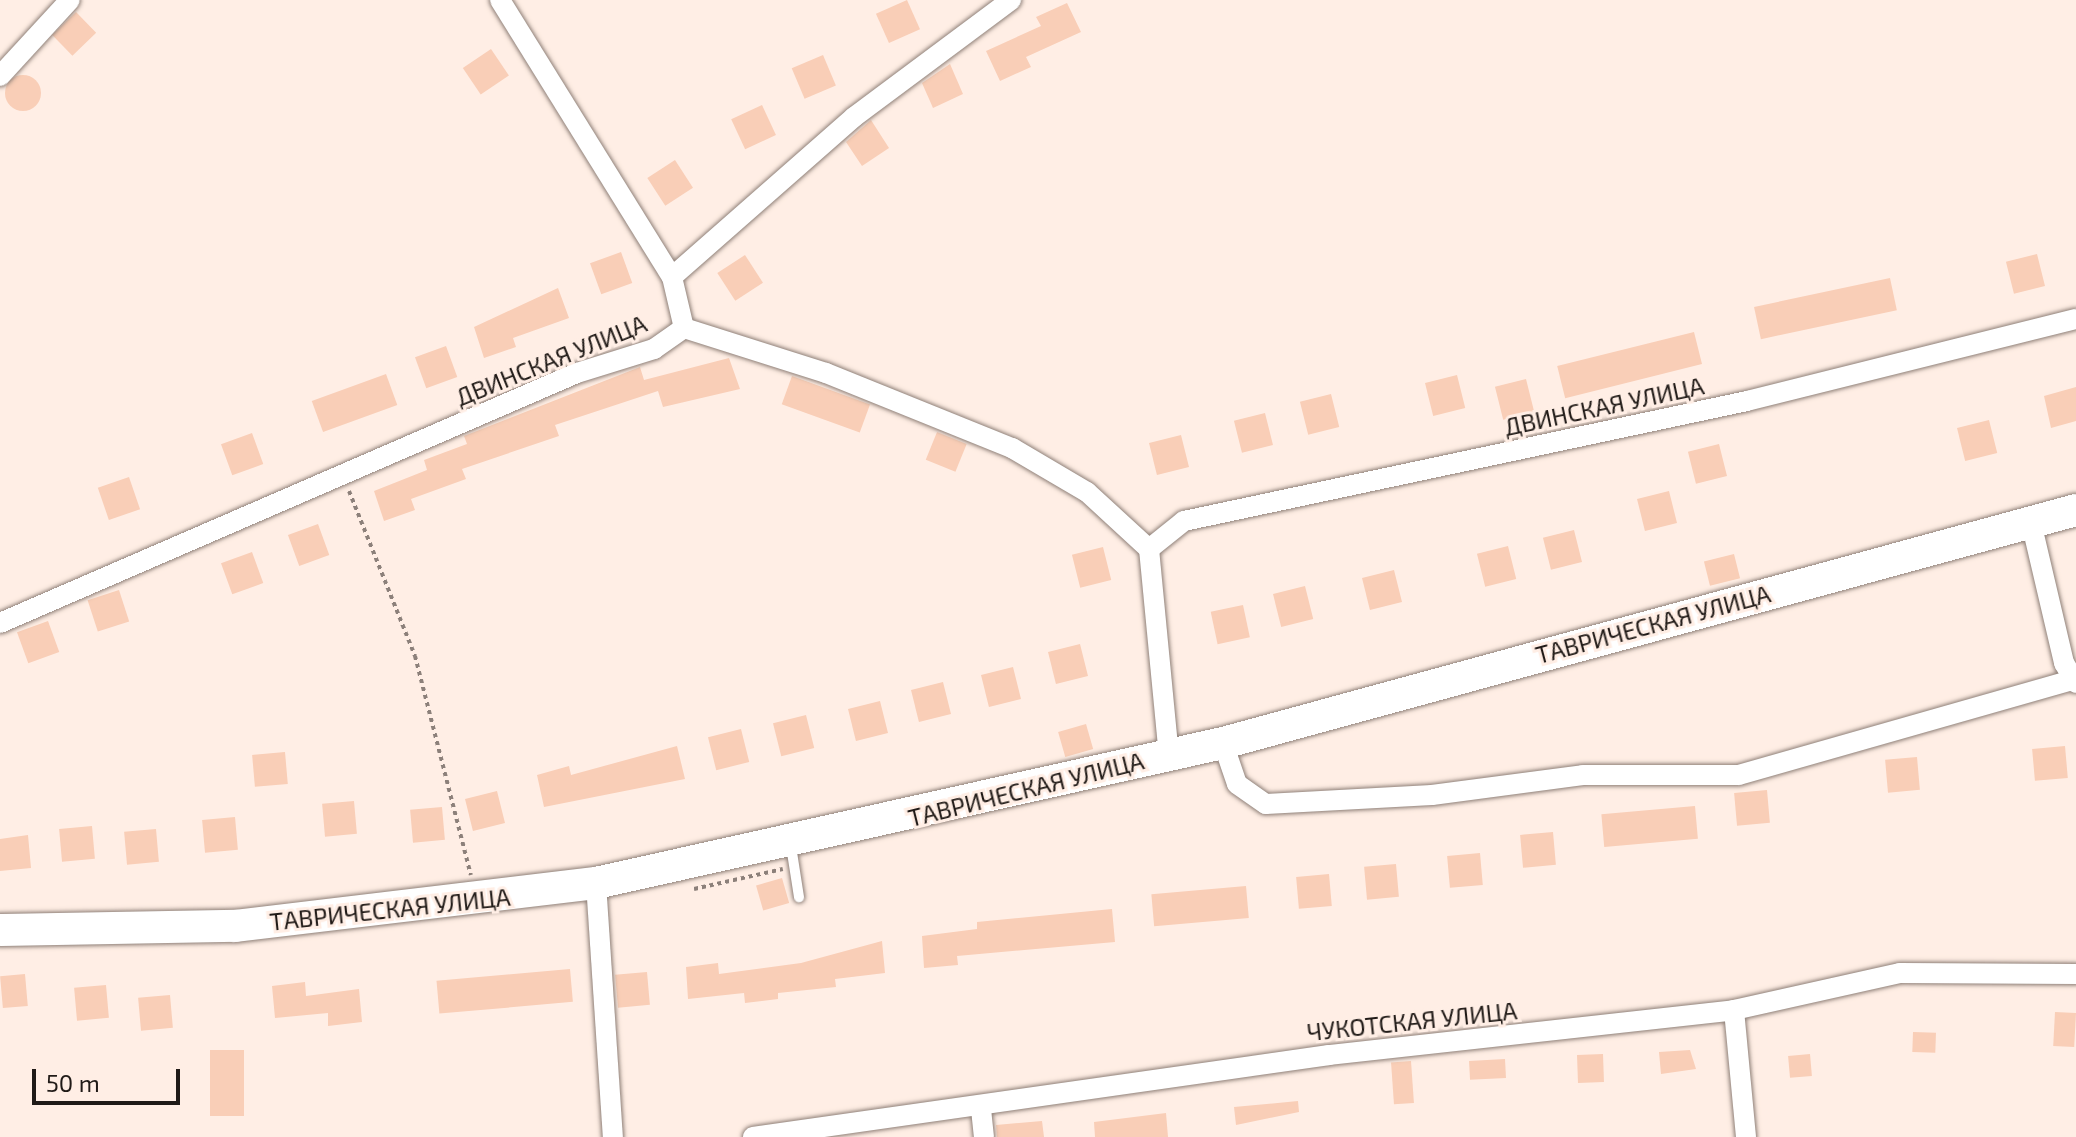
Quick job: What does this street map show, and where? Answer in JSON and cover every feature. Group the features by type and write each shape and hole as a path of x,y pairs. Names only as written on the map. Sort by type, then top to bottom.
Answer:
{"main road":[{"name":"ТАВРИЧЕСКАЯ УЛИЦА","path":"0,930 235,926 596,883 790,844 1223,743 2076,510"}],"street":[{"path":"0,76 70,0"},
{"path":"500,0 672,277 684,328"},
{"path":"672,277 854,117 1011,0"},
{"name":"ДВИНСКАЯ УЛИЦА","path":"0,623 577,373 654,349 684,328 826,373 1025,454 1062,472 1149,549 1184,521 1747,401 2076,319"},
{"path":"1223,743 1237,784 1266,804 1417,796 1583,775 1739,775 2075,682 2031,522"},
{"path":"1149,549 1169,755"},
{"path":"596,883 613,1137"},
{"name":"ЧУКОТСКАЯ УЛИЦА","path":"753,1137 981,1109 1329,1055 1734,1010 1900,973 2076,974"},
{"path":"1734,1010 1746,1137"},
{"path":"981,1109 984,1137"}],"lane":[{"path":"790,844 799,897"}],"path":[{"path":"343,477 415,656 472,882 487,880"}],"building":[{"path":"907,0 920,29 889,43 876,14"},
{"path":"1067,3 1081,32 1026,57 1031,67 1000,81 986,51 1041,26 1036,17"},
{"path":"76,12 96,33 72,56 52,35"},
{"path":"491,49 509,76 481,95 463,68"},
{"path":"823,55 836,85 805,99 792,68"},
{"path":"950,64 963,94 933,108 922,83"},
{"path":"23,75 36,80 41,93 36,106 23,111 10,106 5,93 10,80"},
{"path":"762,105 776,135 745,149 731,119"},
{"path":"871,120 889,148 862,166 846,142"},
{"path":"675,160 693,188 665,206 647,178"},
{"path":"621,252 632,283 601,294 590,263"},
{"path":"2037,254 2045,286 2014,294 2006,262"},
{"path":"745,255 763,283 735,301 717,273"},
{"path":"1890,278 1897,310 1761,339 1754,307"},
{"path":"558,288 569,318 513,338 516,347 484,358 474,327"},
{"path":"1694,332 1702,364 1565,398 1557,366"},
{"path":"446,346 457,377 426,388 415,357"},
{"path":"729,358 740,389 663,407 658,391 555,425 559,436 462,469 466,479 411,499 415,510 384,521 374,491 427,470 424,460 467,444 464,436 640,367 644,380"},
{"path":"386,374 397,405 323,432 312,401"},
{"path":"1457,375 1465,408 1433,416 1425,383"},
{"path":"792,376 870,404 860,433 782,404"},
{"path":"1526,379 1534,412 1503,420 1495,387"},
{"path":"2076,387 2076,421 2051,428 2044,396"},
{"path":"1331,394 1339,427 1308,435 1300,402"},
{"path":"1265,413 1273,445 1242,453 1234,421"},
{"path":"1989,420 1997,453 1965,461 1957,428"},
{"path":"937,432 967,444 955,472 926,460"},
{"path":"252,433 263,464 232,475 221,444"},
{"path":"1181,435 1189,467 1157,475 1149,443"},
{"path":"1719,444 1727,476 1696,484 1688,452"},
{"path":"129,477 140,509 109,520 98,488"},
{"path":"1669,491 1677,523 1645,531 1637,499"},
{"path":"318,524 329,555 299,566 288,535"},
{"path":"1574,530 1582,562 1551,570 1543,538"},
{"path":"1508,546 1516,579 1485,587 1477,554"},
{"path":"1103,547 1111,580 1080,588 1072,555"},
{"path":"252,552 263,583 232,594 221,563"},
{"path":"1734,554 1740,578 1710,586 1704,561"},
{"path":"1394,570 1402,602 1370,610 1362,578"},
{"path":"1305,586 1313,619 1281,627 1273,594"},
{"path":"119,590 129,621 98,632 88,600"},
{"path":"1243,605 1250,637 1218,644 1211,612"},
{"path":"48,621 59,652 28,663 17,632"},
{"path":"1080,644 1088,676 1056,684 1048,652"},
{"path":"1013,667 1021,699 989,707 981,675"},
{"path":"943,682 951,714 919,722 911,690"},
{"path":"880,701 888,733 856,741 848,709"},
{"path":"806,715 814,748 781,756 773,723"},
{"path":"1086,724 1093,749 1065,757 1058,732"},
{"path":"741,729 749,762 716,770 708,737"},
{"path":"677,746 685,779 544,807 537,775 569,766 571,775"},
{"path":"2065,746 2068,778 2035,781 2032,749"},
{"path":"285,752 288,784 255,787 252,755"},
{"path":"1917,757 1920,790 1888,793 1885,760"},
{"path":"1767,790 1770,823 1737,826 1734,793"},
{"path":"497,791 505,823 473,831 465,799"},
{"path":"354,801 357,834 325,837 322,804"},
{"path":"1695,806 1698,839 1604,847 1601,814"},
{"path":"442,807 445,840 413,843 410,810"},
{"path":"235,817 238,850 205,853 202,820"},
{"path":"92,826 95,859 62,862 59,829"},
{"path":"156,829 159,862 127,865 124,832"},
{"path":"1553,832 1556,865 1523,868 1520,835"},
{"path":"28,835 31,868 0,871 0,839"},
{"path":"1480,853 1483,885 1450,888 1447,856"},
{"path":"1396,864 1399,897 1367,900 1364,867"},
{"path":"1329,874 1332,906 1299,909 1296,877"},
{"path":"782,878 789,903 763,910 756,885"},
{"path":"1246,886 1249,918 1154,926 1151,894"},
{"path":"1112,909 1115,942 957,956 958,965 924,968 922,936 977,929 977,922"},
{"path":"882,941 885,973 835,979 836,987 778,993 778,999 745,1003 744,993 688,999 686,967 718,963 719,974 801,963"},
{"path":"570,969 573,1002 439,1014 437,981"},
{"path":"647,972 650,1005 618,1008 615,975"},
{"path":"25,974 28,1006 3,1008 0,976"},
{"path":"305,982 306,996 359,989 362,1022 328,1026 328,1013 275,1018 272,986"},
{"path":"106,985 109,1018 77,1021 74,988"},
{"path":"170,995 173,1028 141,1031 138,998"},
{"path":"2055,1012 2076,1013 2074,1047 2053,1046"},
{"path":"1913,1032 1936,1033 1935,1053 1912,1052"},
{"path":"210,1050 244,1050 244,1116 210,1116"},
{"path":"1690,1050 1696,1069 1661,1074 1659,1052"},
{"path":"1603,1054 1604,1082 1578,1083 1577,1055"},
{"path":"1810,1054 1812,1076 1790,1078 1788,1056"},
{"path":"1505,1059 1506,1078 1470,1080 1469,1061"},
{"path":"1411,1061 1414,1103 1394,1104 1391,1062"},
{"path":"1298,1101 1299,1112 1236,1125 1234,1107"},
{"path":"1166,1113 1168,1137 1095,1137 1094,1122"},
{"path":"1042,1121 1044,1137 997,1137 996,1125"}]}
